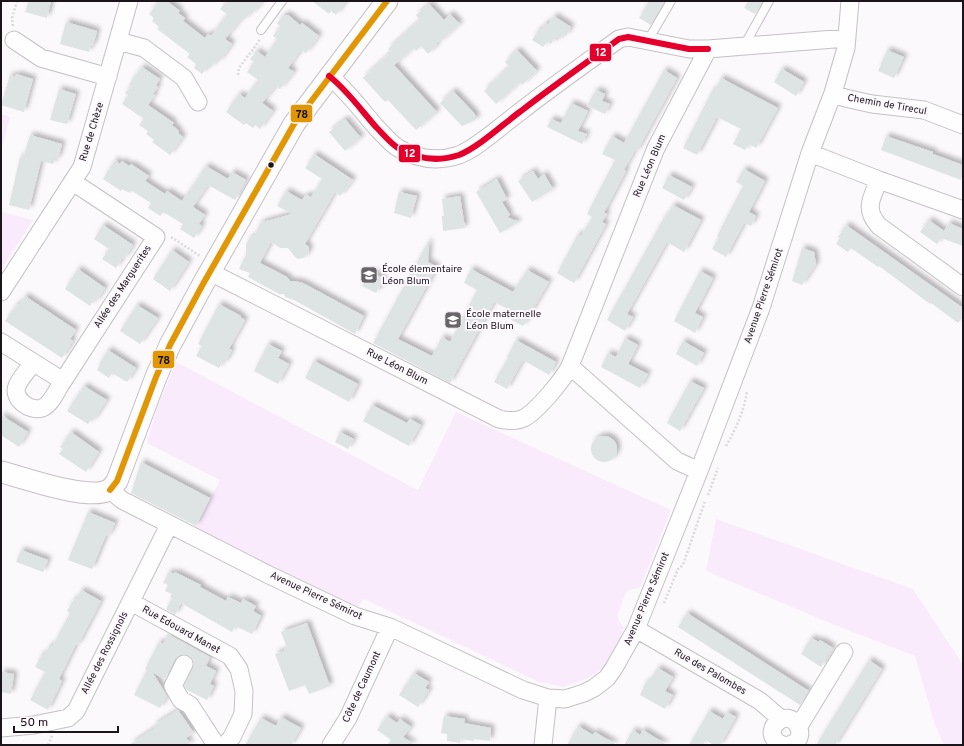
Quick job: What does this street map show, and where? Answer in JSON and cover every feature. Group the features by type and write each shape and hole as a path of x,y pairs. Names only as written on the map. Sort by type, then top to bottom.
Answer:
{"street":[{"name":"Rue de Chèze","path":"1,292 82,167 129,1"},
{"path":"1,472 75,492 91,494 110,490 117,481 158,371 170,345 213,266 294,124 387,1"},
{"name":"Avenue Pierre Sémirot","path":"110,490 122,500 267,574 355,616 390,627 523,690 548,698 565,699 594,688 607,678 621,657 636,629 699,471 761,308 810,153 833,93 846,48 850,1"},
{"path":"329,76 396,147 423,158 440,159 459,155 472,148 619,39 628,37 689,49 708,49 847,38"},
{"path":"14,40 41,58 108,77"},
{"path":"118,41 144,48 184,78 198,102"},
{"name":"Rue Léon Blum","path":"213,266 499,420 515,421 524,419 531,414 563,379 570,366 656,148 708,49"},
{"name":"Chemin de Tirecul","path":"833,93 845,98 872,104 924,110 963,125"},
{"path":"810,153 879,180 963,210"},
{"path":"879,180 870,202 870,211 874,220 963,287"},
{"name":"Allée des Marguerites","path":"33,363 17,386 17,394 21,402 31,408 41,408 48,404 156,237 73,182"},
{"path":"1,342 63,381"},
{"path":"570,366 677,461 699,471"},
{"name":"Allée des Rossignols","path":"1,728 34,725 68,718 76,711 170,525"},
{"name":"Rue Edouard Manet","path":"132,602 230,656 238,669 244,691 243,714 232,737 225,745"},
{"name":"Côte de Caumont","path":"331,745 348,718 390,627"},
{"name":"Rue des Palombes","path":"636,629 760,701 781,719"},
{"path":"799,726 844,652"},
{"path":"184,664 173,686 180,700 190,705 216,745"},
{"path":"543,745 548,698"},
{"path":"783,745 774,740 772,732 775,723 781,719 788,718 799,726 800,731 798,739 789,745"}],"lane":[{"path":"261,30 282,1"},
{"path":"648,42 671,1"},
{"path":"744,46 770,1"}],"path":[{"path":"14,40 12,18 17,1"},
{"path":"238,75 240,68 259,41 261,30"},
{"path":"156,237 167,235 206,260 210,257 213,266"}],"shaded area":[{"path":"1,114 10,117 1,151"},
{"path":"1,212 33,220 1,270"},
{"path":"176,362 418,490 456,412 671,510 640,588 632,589 626,592 618,615 619,621 624,628 611,660 602,669 588,678 564,687 539,682 364,599 358,607 290,577 195,528 220,480 147,443 157,408"},
{"path":"716,519 913,589 963,665 963,745 944,745 935,725 915,656 832,624 706,571"}],"building":[{"path":"29,1 51,1 47,18 25,12"},
{"path":"159,1 167,1 180,11 178,13 185,18 183,21 205,38 208,34 211,36 227,14 220,9 227,1 263,1 252,14 250,13 244,20 242,18 225,39 232,44 219,62 216,60 211,68 208,65 202,74 194,68 196,64 187,57 190,54 157,29 159,27 152,21 154,18 149,14"},
{"path":"312,1 346,1 336,15 331,11 329,14"},
{"path":"649,1 665,1 651,25 639,18"},
{"path":"748,1 763,1 755,14 744,8"},
{"path":"429,4 444,20 450,14 460,24 440,42 439,41 436,43 437,45 428,54 421,46 416,51 414,48 394,65 437,112 416,130 388,100 385,102 363,78 391,52 388,49 420,20 416,15"},
{"path":"284,15 288,15 300,25 302,23 319,36 306,53 301,50 288,68 294,72 280,89 276,86 262,103 273,111 260,129 255,125 253,128 246,123 244,125 226,112 239,94 245,98 258,80 247,72 254,62 250,59 257,51 265,57 277,39 273,36 280,26 277,23"},
{"path":"554,16 571,27 566,36 563,34 558,41 554,38 551,44 547,41 543,47 532,40 539,29 541,30 545,23 548,25"},
{"path":"66,22 97,31 93,46 91,46 89,52 60,44"},
{"path":"517,50 537,71 522,85 520,82 496,104 484,91 509,67 505,62"},
{"path":"887,50 904,57 894,78 878,71"},
{"path":"142,67 160,79 156,85 158,87 153,94 155,95 148,105 174,123 172,125 183,137 170,155 152,142 154,140 146,134 148,131 139,125 144,119 122,104 128,95 125,93 131,86 129,84"},
{"path":"782,69 804,82 796,96 774,82"},
{"path":"664,70 677,78 637,151 635,150 624,170 626,171 604,213 607,214 602,222 606,224 574,283 557,273 578,234 581,236 592,217 587,214 615,160 602,154 612,136 624,143"},
{"path":"16,74 33,79 24,112 1,105 10,75 15,77"},
{"path":"721,78 778,108 756,148 749,144 745,150 733,144 741,129 717,117 697,155 683,148 713,89 715,90"},
{"path":"59,89 76,94 67,124 50,120"},
{"path":"596,90 605,94 602,101 610,104 605,114 587,106"},
{"path":"453,91 474,113 477,119 462,126 440,103"},
{"path":"571,103 588,111 578,131 587,134 582,144 547,127 551,119 561,123"},
{"path":"345,119 361,138 345,151 329,132"},
{"path":"30,135 62,144 58,159 55,159 53,164 41,161 29,210 9,205 20,157 23,158"},
{"path":"886,136 933,152 933,154 963,165 961,180 881,150"},
{"path":"314,154 353,180 340,196 335,192 305,244 309,247 307,255 298,259 288,248 280,248 271,242 260,263 287,277 290,281 303,283 364,316 355,334 294,300 285,297 284,294 279,294 248,277 250,273 239,269 246,255 246,244 249,239 255,235 259,225 263,222 292,214 277,206 286,191 302,200 306,195 311,197 322,179 305,168"},
{"path":"115,160 120,164 122,161 129,166 131,164 149,176 145,181 165,194 167,191 182,201 206,166 228,179 232,172 246,180 235,200 208,185 193,207 205,215 199,224 202,226 194,238 180,229 183,224 163,212 160,216 148,208 151,203 132,191 130,193 122,189 121,191 103,179"},
{"path":"744,169 765,181 749,212 756,216 751,226 744,223 726,257 712,249 719,237 717,236 743,186 736,182"},
{"path":"533,171 538,179 544,174 553,189 532,202 518,181"},
{"path":"669,175 692,187 684,200 662,188"},
{"path":"497,179 507,199 502,202 510,215 507,217 519,222 500,233 476,192"},
{"path":"399,192 417,196 411,218 394,213"},
{"path":"460,196 465,228 443,231 442,216 444,216 442,199"},
{"path":"673,205 701,220 684,252 667,242 627,314 633,317 625,331 607,320 665,216"},
{"path":"929,220 944,231 949,223 963,229 963,246 941,238 937,244 920,232"},
{"path":"103,225 133,245 125,258 123,257 116,268 102,259 109,249 94,239"},
{"path":"846,225 963,308 963,317 958,323 879,266 878,267 851,248 848,252 836,244 840,238 838,237"},
{"path":"429,240 428,262 437,267 398,339 432,356 442,337 450,342 477,290 464,283 471,269 513,292 527,270 549,282 523,326 511,320 515,313 494,302 450,383 373,343"},
{"path":"802,248 814,252 816,264 802,285 792,281"},
{"path":"172,250 189,262 170,291 153,279"},
{"path":"78,269 105,288 96,302 93,300 90,306 65,289"},
{"path":"370,271 384,279 376,293 362,286"},
{"path":"700,271 713,278 695,313 703,317 695,333 674,321"},
{"path":"25,296 76,330 70,339 73,341 62,358 5,321 17,304 19,305"},
{"path":"219,304 241,316 240,317 245,320 229,349 232,350 225,363 222,362 219,368 196,356 202,346 198,344"},
{"path":"137,305 158,318 140,344 120,331"},
{"path":"625,338 638,345 628,364 648,374 640,388 601,367 608,353 616,357"},
{"path":"516,340 556,362 549,375 523,360 507,389 494,382 508,358 507,357"},
{"path":"683,341 704,353 697,366 676,354"},
{"path":"268,344 282,351 278,358 289,364 278,384 254,371"},
{"path":"108,350 136,368 127,382 112,373 109,378 97,370"},
{"path":"314,361 358,384 349,402 305,378"},
{"path":"690,381 704,388 680,431 667,423"},
{"path":"84,386 107,400 93,421 91,420 88,424 67,411"},
{"path":"372,405 407,423 410,419 421,425 409,446 363,421"},
{"path":"1,415 28,432 19,447 1,435"},
{"path":"71,432 99,452 86,472 59,454 63,449 60,447"},
{"path":"340,432 354,439 348,449 335,442"},
{"path":"604,436 613,440 617,449 613,458 604,462 595,458 591,449 595,440"},
{"path":"141,462 210,498 196,526 131,493"},
{"path":"88,512 115,523 109,536 106,535 92,569 68,560"},
{"path":"21,550 48,560 43,572 16,562"},
{"path":"169,572 174,574 175,572 201,585 200,587 226,601 228,597 241,603 243,599 256,606 253,611 261,616 252,634 235,626 232,632 181,603 175,615 166,609 172,598 170,597 172,594 165,591 168,585 163,583"},
{"path":"81,590 101,601 78,645 76,644 59,679 62,681 48,710 30,700 45,672 35,667 42,654 44,656 49,646 52,647 70,613 67,611 74,599 76,600"},
{"path":"687,613 809,691 800,705 678,627"},
{"path":"307,623 330,686 309,694 305,685 289,691 275,654 284,651 284,649 287,648 281,632"},
{"path":"168,634 210,657 206,666 216,671 210,684 214,686 207,700 187,690 184,686 194,664 192,658 184,654 179,655 175,659 165,679 153,673 167,696 160,708 134,695 159,642 163,644"},
{"path":"811,638 819,642 820,640 833,648 821,667 801,654"},
{"path":"869,660 882,669 835,745 816,745"},
{"path":"658,668 673,677 665,691 673,695 665,709 640,695 646,682 648,683"},
{"path":"1,672 14,674 11,694 1,692"},
{"path":"414,673 429,682 425,688 429,690 418,707 399,695"},
{"path":"178,710 194,733 186,738 191,745 129,745 155,728 154,725"},
{"path":"709,711 723,719 727,712 736,717 720,745 714,745 705,740 703,745 689,745"},
{"path":"387,716 397,723 400,719 411,727 403,737 415,745 387,745 391,740 377,730"},
{"path":"444,716 465,719 464,723 491,728 490,741 461,739 460,743 447,741 447,734 441,733"},
{"path":"281,717 301,728 291,745 245,745 261,718 276,726"},
{"path":"578,726 593,735 595,732 617,745 567,745"},
{"path":"633,730 640,735 643,730 667,745 624,745"}],"transit line":[{"name":"78","path":"110,490 117,481 156,377 170,345 203,284 294,124 387,1"},
{"name":"12","path":"329,76 348,94 376,127 395,146 413,155 435,159 459,155 475,147 514,116 619,39 628,37 689,49 708,49"}],"place":[{"name":"École élementaire Léon Blum","path":"369,275"},
{"name":"École maternelle Léon Blum","path":"453,320"}]}
